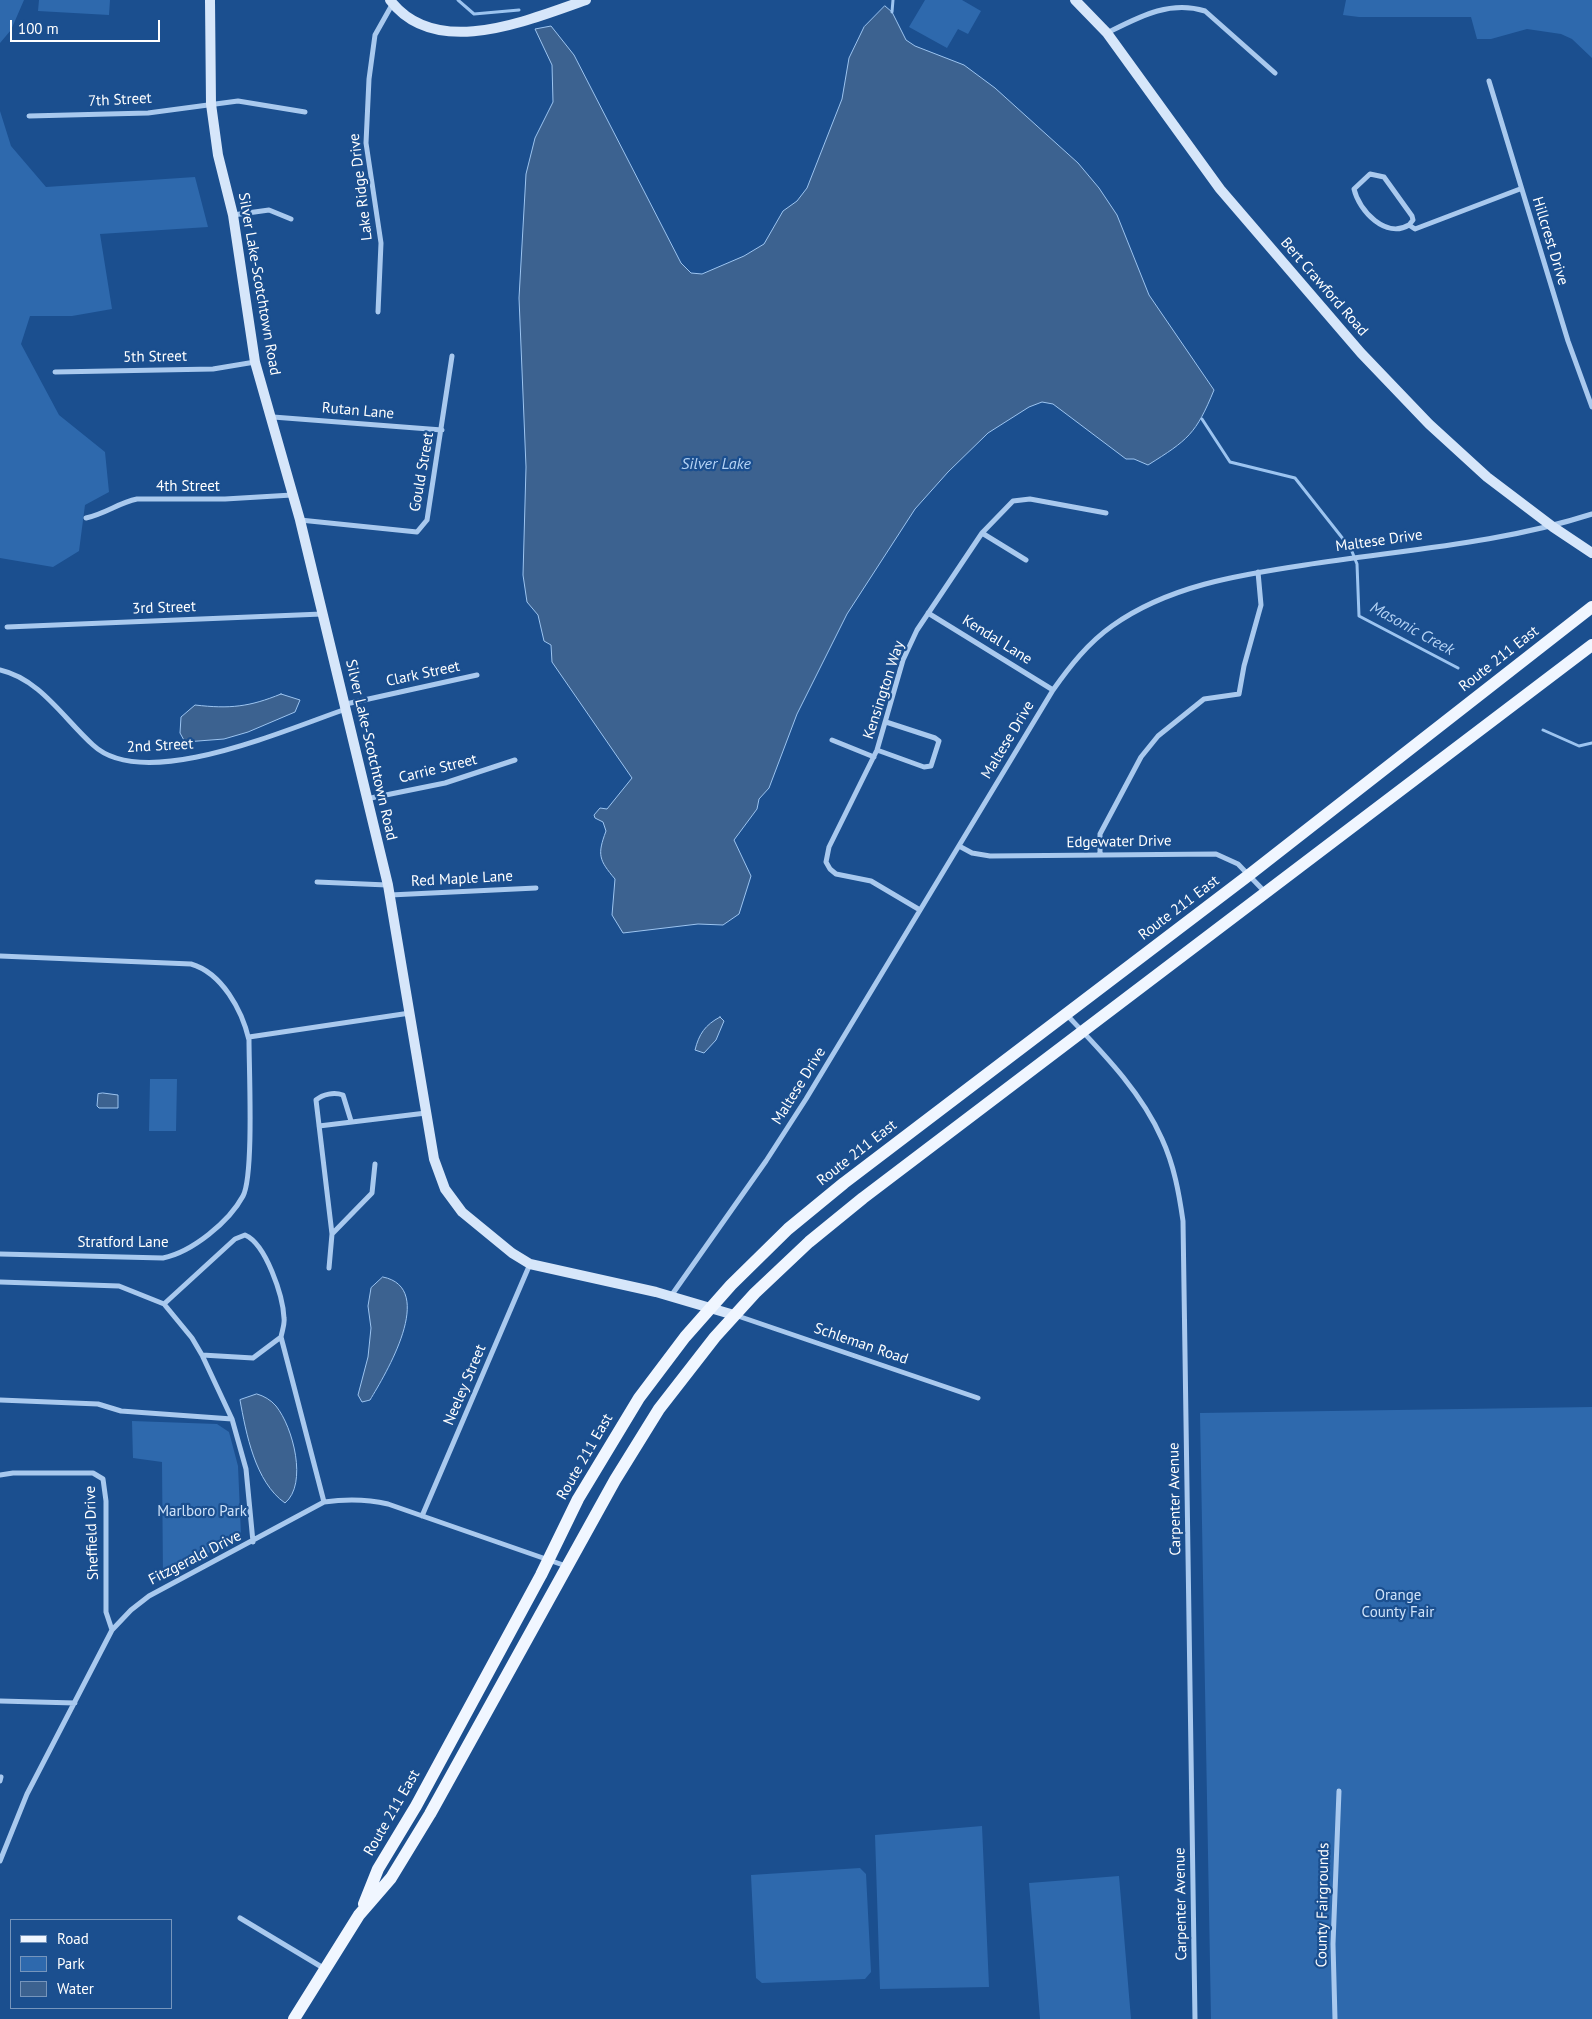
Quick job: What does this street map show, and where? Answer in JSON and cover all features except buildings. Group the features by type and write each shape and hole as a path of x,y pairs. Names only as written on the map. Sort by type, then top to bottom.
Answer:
{"main road":[{"name":"Route 211 East","path":"359,1915 378,1869 416,1806 548,1560 578,1499 631,1410 670,1355 709,1308 767,1248 815,1206 1249,875 1592,607"},
{"name":"Route 211 East","path":"294,2019 359,1915 391,1878 430,1814 645,1430 678,1383 734,1315 782,1266 835,1220 1592,645"}],"street":[{"name":"Silver Lake-Scotchtown Road","path":"210,0 212,104 218,155 233,215 255,362 273,417 300,520 389,890 434,1159 450,1197 477,1226 530,1264 672,1296 734,1315"},
{"path":"392,2 406,14 424,24 458,32 475,32 513,25 586,0"},
{"name":"Bert Crawford Road","path":"1075,0 1107,33 1220,189 1361,354 1469,461 1552,527 1592,553"},
{"name":"Lake Ridge Drive","path":"378,312 381,243 366,143 369,79 375,35 392,2"},
{"path":"1107,33 1154,9 1179,4 1193,6 1205,12 1275,73"},
{"name":"Hillcrest Drive","path":"1489,81 1520,189 1570,349 1592,407"},
{"name":"7th Street","path":"29,116 148,113 238,101 306,112"},
{"path":"1409,225 1413,220 1412,216 1384,177 1370,174 1357,184 1354,189 1357,198 1377,223 1388,228 1398,229 1409,225 1419,229 1520,189"},
{"path":"233,215 268,210 291,219"},
{"name":"Gould Street","path":"300,520 417,532 427,520 452,356"},
{"name":"5th Street","path":"55,372 213,368 255,362"},
{"name":"Rutan Lane","path":"273,417 442,430"},
{"name":"4th Street","path":"86,518 105,514 125,502 137,499 225,499 293,495"},
{"name":"Kensington Way","path":"920,910 871,881 836,874 826,862 828,848 878,750 903,660 928,613 982,533 1013,501 1030,499 1106,513"},
{"name":"Maltese Drive","path":"672,1296 766,1161 1053,690 1092,643 1112,626 1138,610 1181,591 1258,572 1526,533 1592,514"},
{"path":"982,533 1026,560"},
{"path":"1100,854 1100,834 1141,757 1158,736 1204,699 1240,694 1244,666 1261,605 1258,572"},
{"name":"Kendal Lane","path":"928,613 1053,690"},
{"name":"3rd Street","path":"7,627 322,614"},
{"name":"2nd Street","path":"0,670 31,683 104,755 123,761 160,762 207,756 346,706"},
{"name":"Clark Street","path":"346,706 477,675"},
{"path":"878,750 924,767 931,766 940,746 940,741 935,738 886,722"},
{"path":"832,740 874,756"},
{"name":"Carrie Street","path":"366,799 446,783 515,760"},
{"name":"Edgewater Drive","path":"959,846 972,853 990,856 1216,854 1230,859 1266,893"},
{"name":"Red Maple Lane","path":"317,882 389,890 536,888"},
{"name":"Stratford Lane","path":"0,956 191,964 202,967 218,979 230,997 249,1037 247,1179 243,1195 208,1235 179,1255 163,1258 0,1254"},
{"path":"249,1037 410,1012"},
{"name":"Carpenter Avenue","path":"1066,1014 1123,1079 1158,1130 1175,1175 1183,1221 1196,2019"},
{"path":"329,1268 332,1234 316,1100 320,1096 336,1093 343,1095 351,1121"},
{"path":"319,1126 426,1113"},
{"path":"332,1234 372,1193 375,1164"},
{"path":"164,1304 223,1248 240,1236 245,1235 258,1245 267,1260 285,1319 281,1337 324,1502"},
{"name":"Neeley Street","path":"422,1516 530,1264"},
{"path":"0,1282 120,1286 164,1304 192,1338 232,1419 246,1469 253,1542"},
{"name":"Schleman Road","path":"734,1315 978,1398"},
{"path":"202,1355 254,1358 281,1337"},
{"path":"0,1400 98,1404 121,1411 232,1419"},
{"name":"Sheffield Drive","path":"0,1475 13,1473 93,1473 103,1479 106,1487 106,1612 112,1630"},
{"name":"Fitzgerald Drive","path":"0,1861 27,1794 112,1630 131,1610 149,1596 253,1542 324,1502 350,1498 370,1500 568,1566"},
{"path":"0,1701 75,1703"},
{"name":"County Fairgrounds","path":"1335,2019 1333,1944 1339,1791"},
{"path":"240,1918 325,1969"}],"green space":[{"path":"0,0 24,0 11,30 0,43"},
{"path":"39,0 110,0 109,15 38,11"},
{"path":"925,0 962,0 981,11 968,34 958,29 947,48 909,27"},
{"path":"1346,0 1592,0 1592,58 1572,39 1561,34 1527,29 1491,39 1477,39 1471,17 1359,17 1343,15"},
{"path":"0,111 11,146 46,187 195,177 208,227 100,234 112,309 72,316 30,316 21,344 59,415 105,452 109,492 85,505 79,551 53,567 0,558"},
{"path":"150,1079 177,1079 176,1131 149,1131"},
{"name":"Orange County Fair","path":"1592,1407 1592,2019 1211,2019 1200,1413"},
{"name":"Marlboro Park","path":"132,1421 217,1424 229,1432 238,1466 241,1535 163,1578 162,1462 133,1458"},
{"path":"982,1826 989,1987 880,1989 875,1835"},
{"path":"860,1868 866,1874 871,1972 865,1979 762,1983 756,1978 751,1875"},
{"path":"1119,1876 1131,2019 1040,2019 1029,1883"}],"water":[{"name":"Silver Lake","path":"885,6 892,12 906,40 915,46 964,65 995,88 1078,163 1099,188 1117,215 1149,295 1214,390 1202,417 1189,435 1173,449 1148,465 1134,459 1126,459 1053,404 1042,402 1029,407 988,433 948,472 915,509 847,614 797,714 769,788 759,799 757,809 734,840 751,876 739,914 723,925 698,924 623,933 612,915 615,879 601,857 601,846 606,831 603,822 595,818 594,815 600,808 607,809 632,778 552,662 551,645 544,641 538,615 527,602 523,575 526,467 519,298 526,174 535,138 553,102 552,65 535,29 551,26 574,55 681,263 691,273 702,274 744,256 764,244 783,211 797,201 807,188 842,99 849,58 864,27"},
{"path":"281,694 300,700 295,712 248,732 224,739 185,742 180,733 181,717 195,705 239,706 259,702"},
{"path":"720,1017 724,1021 716,1040 704,1053 695,1050 703,1030"},
{"path":"98,1094 118,1095 118,1108 99,1108 97,1106"},
{"path":"383,1277 399,1284 406,1297 407,1314 403,1333 386,1372 370,1400 362,1402 358,1395 368,1357 371,1328 368,1306 371,1288"},
{"path":"257,1394 272,1402 282,1415 288,1427 296,1455 296,1483 292,1494 285,1503 266,1483 259,1470 245,1427 240,1400"}],"waterway":[{"name":"Masonic Creek","path":"458,0 474,14 519,10"},
{"path":"892,12 893,0"},
{"name":"Masonic Creek","path":"1202,419 1230,462 1295,478 1351,549 1357,564 1359,616 1458,668"},
{"name":"Masonic Creek","path":"1543,730 1579,746 1592,743"}]}
